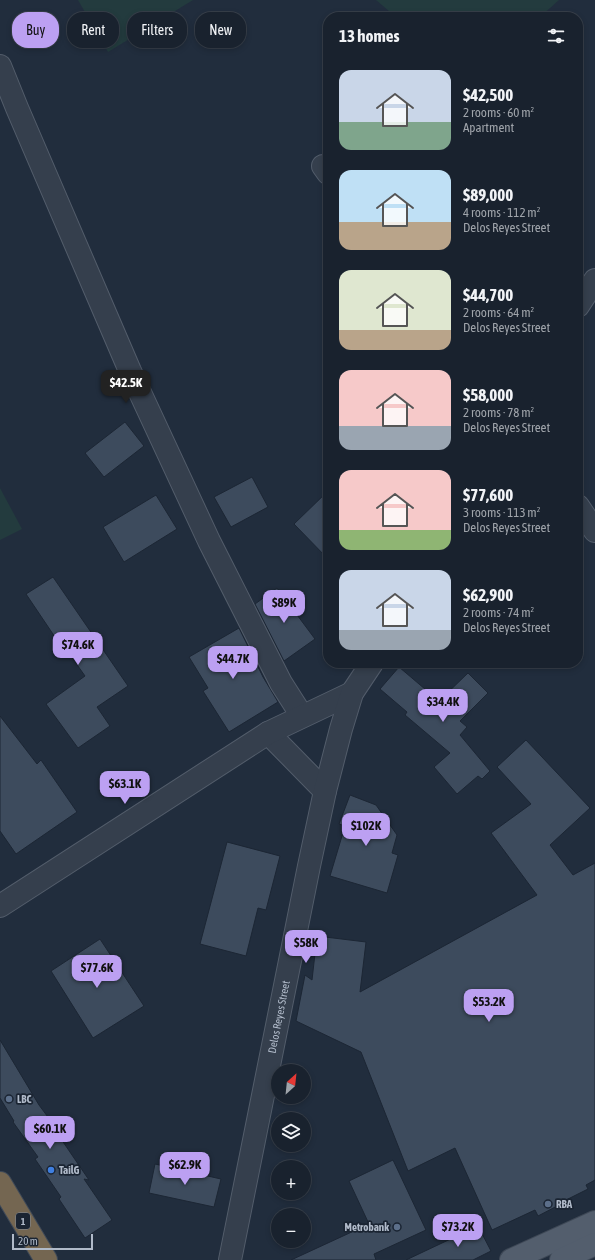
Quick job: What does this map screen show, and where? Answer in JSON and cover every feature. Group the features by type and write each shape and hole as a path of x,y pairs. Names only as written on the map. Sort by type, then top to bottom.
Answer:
{"highway":[{"name":"1","path":"0,1183 46,1260"}],"main road":[{"path":"511,1260 595,1222"},
{"path":"561,1260 595,1244"}],"street":[{"path":"0,66 16,108 130,370 199,520 281,683 302,716"},
{"path":"583,298 595,280"},
{"path":"583,513 595,531"},
{"name":"Delos Reyes Street","path":"230,1260 308,866 341,729 352,692 369,668"},
{"path":"0,906 268,733 352,692"},
{"path":"268,733 326,790"}],"green space":[{"path":"78,0 193,0 173,12 127,12 127,40 119,45 119,12 85,12"},
{"path":"376,0 559,0 546,12 390,12"},
{"path":"106,48 115,48 108,52"},
{"path":"0,488 22,529 0,540"}],"building":[{"path":"125,422 144,446 104,477 85,453"},
{"path":"252,477 268,507 231,527 214,497"},
{"path":"156,495 177,529 124,562 103,527"},
{"path":"323,496 323,554 294,524"},
{"path":"53,577 128,686 97,707 110,726 78,748 46,704 85,676 61,642 59,643 26,594"},
{"path":"277,588 315,639 284,661 255,604"},
{"path":"239,628 263,677 278,702 229,732 203,691 208,688 189,657"},
{"path":"398,668 400,668 439,701 468,673 488,693 460,721 467,727 460,735 490,771 482,779 478,776 457,794 434,767 450,753 405,715 407,712 380,689"},
{"path":"0,716 37,764 41,760 77,812 16,854 0,831"},
{"path":"526,740 590,808 550,845 573,875 595,863 595,1180 586,1185 588,1189 538,1216 535,1210 492,1230 455,1148 408,1171 361,1052 296,1021 305,975 312,980 317,936 366,942 360,992 537,895 491,833 531,804 497,767"},
{"path":"350,795 376,805 397,835 392,853 398,855 387,893 330,876 345,826 339,824"},
{"path":"227,842 280,856 266,910 258,908 246,956 200,944"},
{"path":"100,939 144,1006 93,1038 51,971"},
{"path":"0,1040 39,1105 59,1132 57,1133 89,1180 84,1179 112,1220 85,1238 59,1199 61,1197 35,1159 38,1157 13,1122 14,1121 0,1098"},
{"path":"393,1160 426,1230 374,1254 376,1260 291,1260 369,1224 349,1181"},
{"path":"155,1164 221,1179 214,1207 149,1193"},
{"path":"478,1226 491,1251 473,1260 406,1260"}],"place":[{"name":"LBC","path":"9,1099"},
{"name":"TailG","path":"51,1170"},
{"name":"RBA","path":"548,1204"},
{"name":"Metrobank","path":"397,1227"}]}
